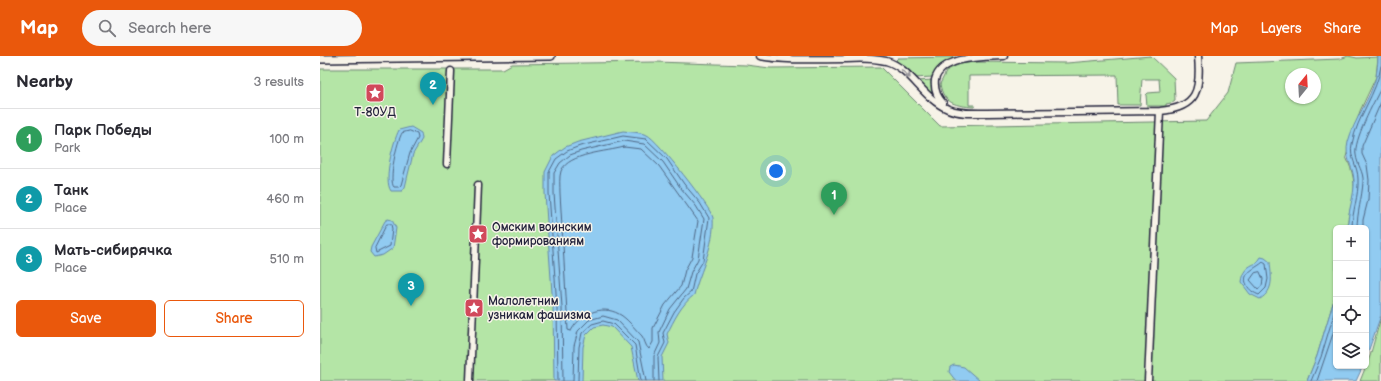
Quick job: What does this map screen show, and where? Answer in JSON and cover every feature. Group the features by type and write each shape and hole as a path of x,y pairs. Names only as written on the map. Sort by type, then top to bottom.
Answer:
{"main road":[{"path":"320,59 551,56"}],"street":[{"path":"760,56 777,59 866,58 888,62 903,71 940,105 956,112 987,113 1160,111 1181,108 1192,100 1198,87 1198,56"},
{"path":"956,112 945,106 937,94 935,81 941,69 947,63 960,58 1004,56"},
{"path":"447,164 451,71"},
{"path":"1148,381 1160,111"},
{"path":"470,381 478,185"}],"green space":[{"path":"1151,56 1174,78 1175,100 1166,104 1166,106 1147,106 1146,95 1148,93 1160,92 1159,79 1142,79 1140,105 1118,105 1117,75 969,76 969,105 975,105 974,107 952,103 944,96 940,84 947,70 960,64 974,62 1067,63"},
{"path":"1348,56 1357,58 1378,57 1376,77 1360,111 1346,157 1353,178 1353,200 1348,217 1348,225 1333,225 1333,303 1317,356 1307,381 320,381 320,69 503,69 512,64 656,62 746,65 770,68 881,67 940,126 1206,121 1228,93 1236,63 1340,59"},
{"path":"956,57 940,65 933,77 914,78 896,60 898,58"},
{"path":"932,80 936,98 917,81"},
{"path":"1381,317 1381,381 1360,381 1365,369 1369,369 1370,356"}],"water":[{"path":"1378,56 1381,56 1381,315 1369,349 1369,225 1348,225 1354,180 1347,148 1354,125 1370,94 1376,77"},
{"path":"411,127 421,133 422,139 413,154 405,187 402,191 391,191 388,179 388,170 394,143 399,130"},
{"path":"623,131 647,135 653,139 672,161 710,212 713,218 712,238 694,295 689,299 675,318 667,334 669,343 662,357 663,381 638,381 631,347 612,327 603,325 594,327 586,335 583,347 582,381 554,381 553,307 545,193 545,172 553,156 565,147 578,142"},
{"path":"388,219 392,220 396,228 393,248 383,255 374,257 370,252 371,247 385,221"},
{"path":"1261,257 1270,262 1271,282 1268,291 1260,299 1250,294 1241,282 1246,270 1250,266 1257,263"},
{"path":"1333,303 1333,369 1362,369 1356,381 1307,381 1317,356"},
{"path":"954,365 964,367 980,381 956,381 949,372 950,367"}],"place":[{"name":"Т-80УД","path":"375,93"},
{"name":"Танк","path":"433,105"},
{"name":"Парк Победы","path":"834,215"},
{"name":"Омским воинским формированиям","path":"478,234"},
{"name":"Мать-сибирячка","path":"411,306"},
{"name":"Малолетним узникам фашизма","path":"474,308"}]}
